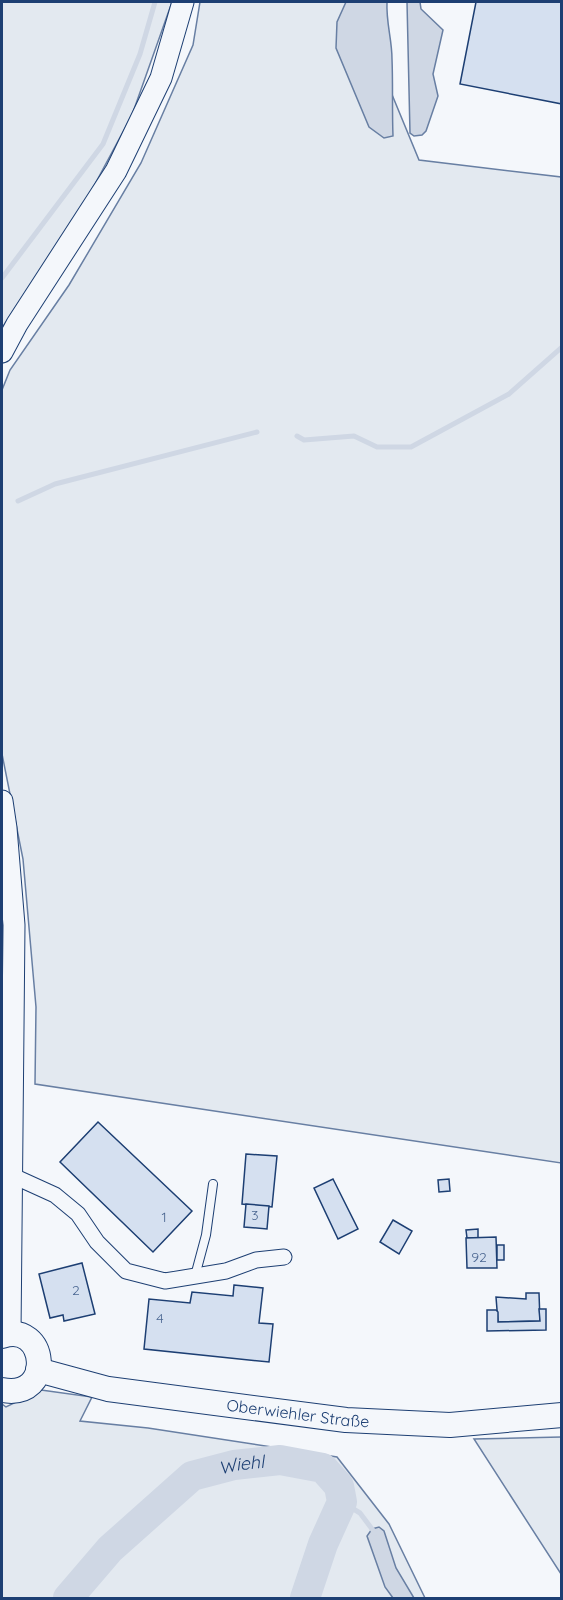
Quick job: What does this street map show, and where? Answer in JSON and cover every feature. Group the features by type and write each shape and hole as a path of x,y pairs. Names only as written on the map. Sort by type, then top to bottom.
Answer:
{"main road":[{"path":"2,352 16,324 116,171 161,78 183,2"},
{"path":"2,801 14,925 6,1175 6,1335 25,1338 33,1344 39,1361 38,1370 28,1386 19,1390 2,1389"},
{"name":"Oberwiehler Straße","path":"38,1370 108,1389 346,1420 450,1425 561,1415"}],"street":[{"path":"6,1175 55,1195 78,1214 97,1242 126,1271 165,1281 226,1271 256,1260 284,1257"}],"lane":[{"path":"195,1276 206,1235 213,1184"}],"shaded area":[{"path":"2,2 172,2 132,115 88,197 2,328"},
{"path":"200,2 376,2 367,34 419,160 561,177 561,1163 35,1084 36,1007 23,859 2,754 2,390 10,370 69,285 141,163 193,45"},
{"path":"346,2 387,2 392,52 393,136 384,138 369,127 336,48 337,22"},
{"path":"407,2 420,2 421,9 443,30 433,74 438,96 426,131 422,135 414,136 410,133"},
{"path":"41,1390 92,1397 80,1421 148,1428 337,1457 389,1524 425,1598 2,1598 2,1404 6,1407"},
{"path":"562,1437 561,1574 474,1439"},
{"path":"379,1527 384,1531 396,1568 414,1598 393,1598 385,1587 367,1536 372,1529"}],"building":[{"path":"476,2 562,2 562,104 460,84"},
{"path":"98,1122 192,1211 153,1252 60,1162"},
{"path":"246,1154 277,1156 272,1207 242,1204"},
{"path":"333,1179 358,1229 338,1239 314,1188"},
{"path":"449,1179 450,1191 439,1192 438,1180"},
{"path":"246,1204 269,1206 267,1229 244,1227"},
{"path":"393,1220 412,1231 399,1254 380,1242"},
{"path":"478,1229 478,1238 467,1238 466,1230"},
{"path":"496,1237 497,1268 467,1268 466,1238"},
{"path":"497,1245 504,1245 504,1260 497,1260"},
{"path":"82,1263 95,1314 64,1321 63,1315 50,1318 39,1274"},
{"path":"234,1285 263,1288 259,1323 273,1324 269,1362 144,1349 149,1299 190,1303 192,1292 233,1296"},
{"path":"526,1293 539,1293 540,1321 498,1322 496,1297 526,1299"},
{"path":"539,1309 546,1309 546,1330 487,1331 487,1310 498,1312 498,1322 540,1321"}],"waterway":[{"path":"2,278 103,144 140,54 155,2"},
{"path":"297,436 304,440 354,436 377,447 411,447 509,394 562,347"},
{"path":"18,501 55,484 257,432"},
{"name":"Wiehl","path":"68,1598 110,1549 192,1476 234,1465 280,1460 323,1468 339,1486 342,1502 323,1544 305,1598"},
{"path":"342,1502 360,1513 375,1533"}]}
